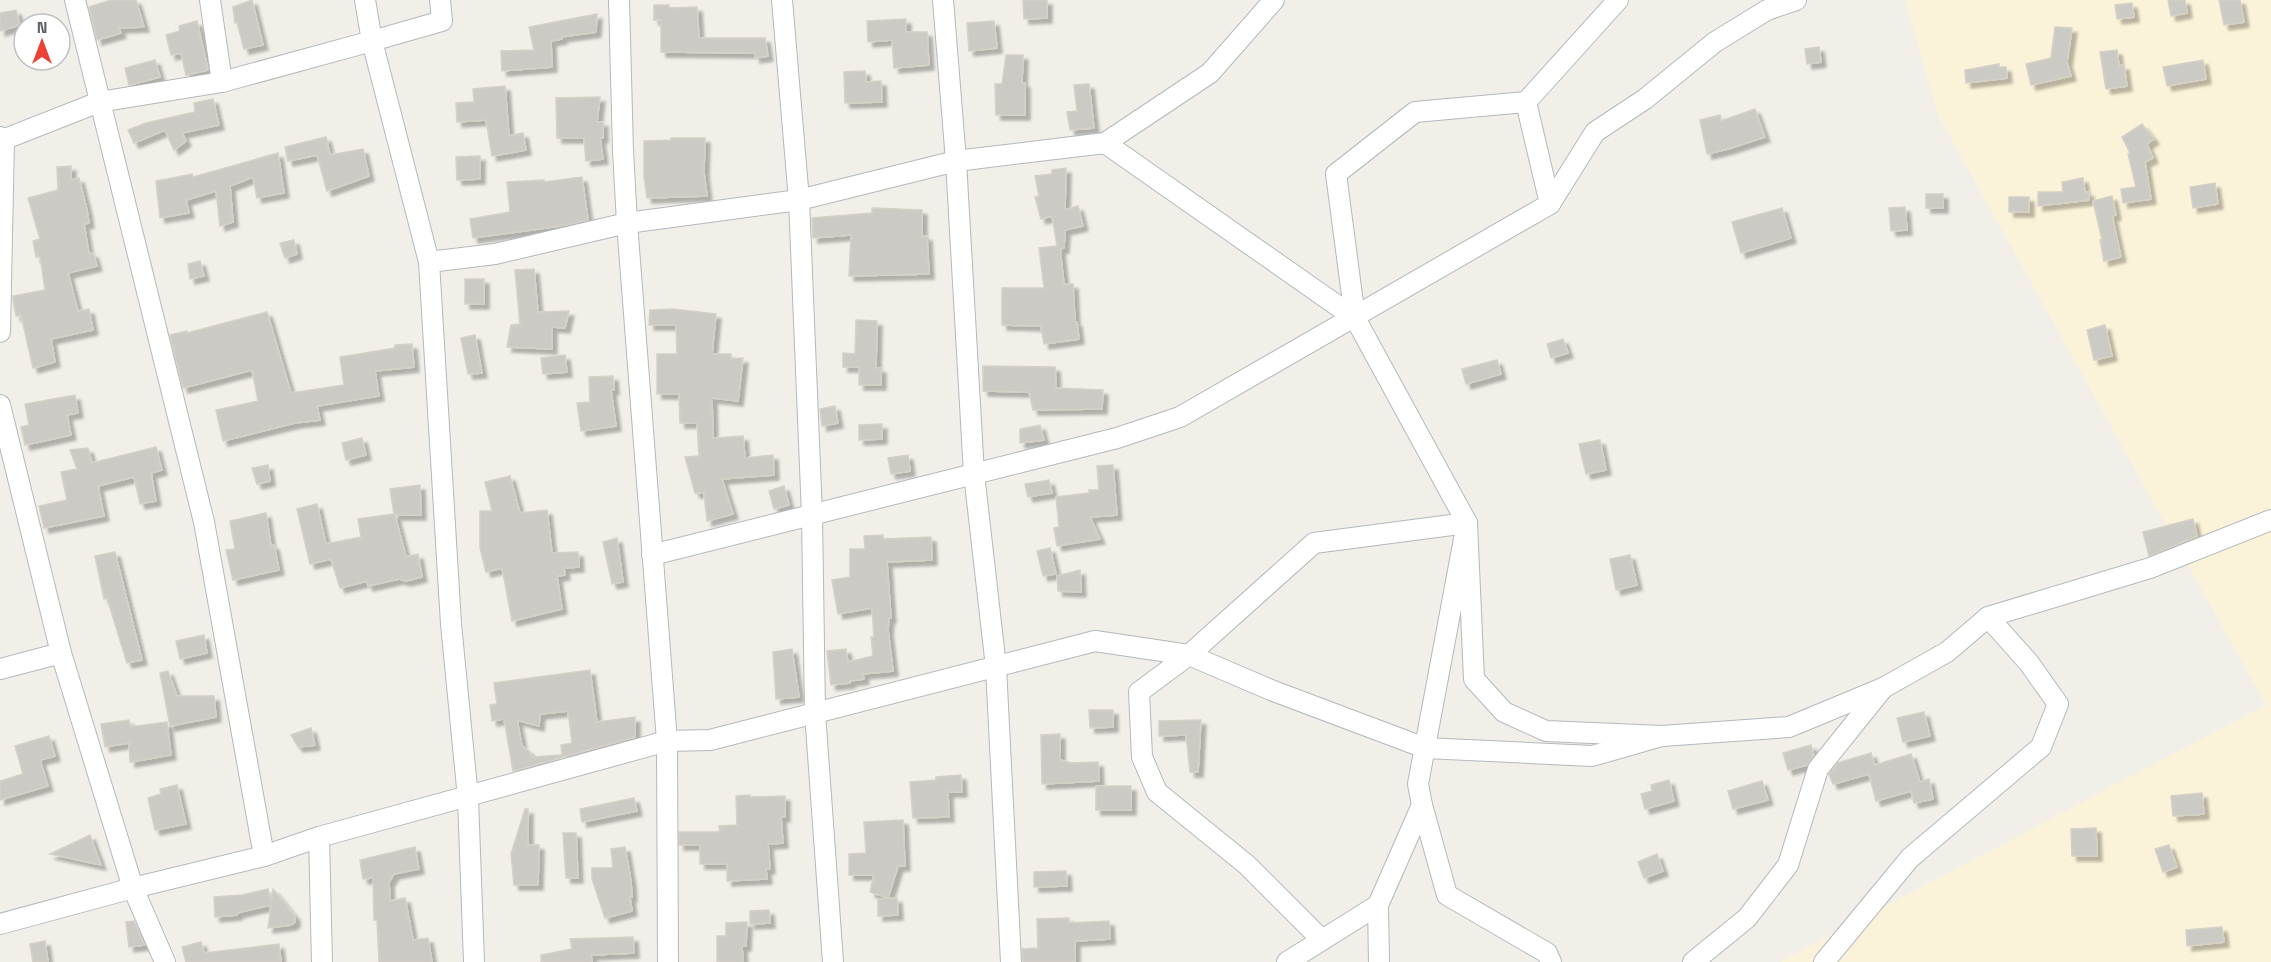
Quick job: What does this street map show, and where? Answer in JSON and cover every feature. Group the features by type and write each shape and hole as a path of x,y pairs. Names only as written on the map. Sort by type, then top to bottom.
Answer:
{"street":[{"path":"75,0 204,522 264,856"},
{"path":"210,0 222,82"},
{"path":"365,0 372,41 429,262 451,624 468,798 474,962"},
{"path":"0,332 1,139 99,102 222,82 442,21 440,0"},
{"path":"619,0 622,151 667,741 668,962"},
{"path":"782,0 799,200 812,515 816,713 833,962"},
{"path":"943,0 956,161 974,474 996,667 1011,962"},
{"path":"429,262 495,254 627,223 799,200 956,161 1106,142 1210,74 1274,0"},
{"path":"1618,0 1526,102 1415,112 1336,174 1355,318 1467,523 1474,679 1504,712 1546,731 1662,736 1790,727 1883,688 1947,652 1988,617 2150,568 2271,520"},
{"path":"652,555 1117,438 1180,417 1550,204 1595,132 1645,99 1715,42 1767,10 1796,0"},
{"path":"1526,102 1550,204"},
{"path":"1106,142 1355,318"},
{"path":"0,405 61,653 133,888 165,962"},
{"path":"1322,940 1247,865 1156,792 1142,757 1139,692 1189,655 1314,543 1467,523"},
{"path":"1467,523 1418,784 1422,806 1447,895 1547,953 1551,962"},
{"path":"1824,962 1910,858 2041,747 2058,704 2029,663 1988,617"},
{"path":"0,924 264,856 320,837 468,798 667,741 710,740 1095,641 1189,655 1271,690 1425,748 1592,756 1662,736"},
{"path":"0,669 61,653"},
{"path":"1694,962 1747,918 1788,865 1818,769 1883,688"},
{"path":"1379,962 1378,905 1422,806"},
{"path":"320,837 322,962"},
{"path":"1287,962 1378,905"}],"sand":[{"path":"1905,0 2271,0 2271,962 1780,962 2266,705 1938,115"}],"building":[{"path":"111,0 136,0 144,27 119,28 121,33 97,40 89,7"},
{"path":"252,0 263,45 244,49 237,22 235,23 233,7"},
{"path":"1023,0 1047,0 1047,18 1024,19"},
{"path":"2168,0 2185,0 2187,13 2171,16"},
{"path":"2219,0 2240,0 2244,22 2224,25"},
{"path":"2132,3 2134,17 2117,19 2115,5"},
{"path":"654,5 669,5 669,8 697,7 699,38 765,38 768,56 755,58 755,53 661,52 661,20 654,20"},
{"path":"16,10 17,12 12,12 12,27 0,31 0,13"},
{"path":"597,14 596,32 561,37 562,39 551,41 552,67 502,71 501,51 534,50 529,27"},
{"path":"906,19 906,32 927,32 929,65 894,68 892,40 868,42 867,21"},
{"path":"197,21 208,70 186,75 181,53 171,55 166,35 180,31 179,26"},
{"path":"994,21 997,48 969,51 967,23"},
{"path":"2055,27 2072,28 2067,62 2071,76 2031,85 2026,64 2051,58"},
{"path":"1819,47 1821,62 1807,64 1805,49"},
{"path":"2117,50 2119,66 2124,65 2127,86 2106,89 2100,52"},
{"path":"1006,55 1023,55 1022,83 1025,83 1025,115 996,115 995,84 1002,84"},
{"path":"155,60 160,77 129,85 125,68"},
{"path":"2203,60 2206,79 2167,86 2163,67"},
{"path":"1999,64 1999,67 2006,67 2007,78 1966,83 1965,70"},
{"path":"865,71 866,82 881,81 882,102 845,103 844,72"},
{"path":"1089,84 1094,128 1070,130 1067,112 1077,111 1074,85"},
{"path":"505,86 509,136 523,133 526,150 492,156 486,120 457,122 456,103 474,102 473,89"},
{"path":"600,97 597,122 603,122 603,138 600,138 603,159 586,161 584,138 557,138 556,98"},
{"path":"213,99 219,125 182,133 186,141 174,150 165,130 134,143 128,130 146,123 195,112 194,103"},
{"path":"1755,109 1765,137 1707,154 1700,120 1720,115 1721,121"},
{"path":"2142,124 2154,139 2147,144 2153,158 2145,162 2151,199 2123,203 2121,189 2136,187 2128,154 2130,153 2122,137"},
{"path":"326,137 330,155 363,149 369,176 327,191 317,155 288,161 285,147"},
{"path":"671,138 705,138 704,172 707,196 647,198 644,176 644,141 671,140"},
{"path":"278,153 284,193 257,198 253,177 230,186 233,222 220,226 216,191 186,200 189,213 160,218 156,181 192,174 193,177"},
{"path":"480,156 480,179 457,180 456,157"},
{"path":"71,166 71,180 79,178 87,210 89,223 84,224 89,254 93,253 97,266 68,273 78,311 89,309 93,330 51,339 55,362 33,368 21,315 16,316 13,300 13,296 45,290 40,256 36,257 33,241 40,239 28,198 58,190 57,167"},
{"path":"1066,168 1065,210 1078,206 1083,226 1065,230 1064,248 1060,249 1064,284 1073,284 1075,322 1077,322 1079,339 1044,344 1041,326 1002,325 1002,288 1044,288 1039,248 1057,246 1052,216 1041,219 1035,197 1039,196 1035,176 1052,174 1052,170"},
{"path":"582,177 588,220 473,238 470,219 510,212 507,182 544,180 544,182"},
{"path":"2083,178 2085,192 2089,192 2089,200 2038,206 2038,192 2063,192 2062,182"},
{"path":"2215,183 2218,204 2193,208 2190,187"},
{"path":"1926,194 1943,194 1943,208 1926,208"},
{"path":"2112,196 2116,215 2112,216 2121,257 2104,261 2100,240 2102,240 2093,201"},
{"path":"2009,197 2029,197 2029,212 2009,212"},
{"path":"1905,207 1907,230 1891,231 1889,208"},
{"path":"872,208 922,210 922,236 927,236 929,274 849,276 851,235 813,238 812,218 872,213"},
{"path":"1782,208 1791,238 1741,253 1732,222"},
{"path":"294,240 297,254 285,258 280,243"},
{"path":"200,261 204,276 190,279 188,264"},
{"path":"534,269 538,312 569,311 565,328 552,327 552,349 507,347 511,325 520,324 515,270"},
{"path":"465,279 484,279 484,304 465,304"},
{"path":"672,309 716,314 712,354 731,354 731,359 743,358 738,401 712,398 713,438 743,436 745,458 773,455 774,475 722,479 733,514 707,521 704,493 695,493 685,457 699,456 697,423 680,423 679,394 657,394 657,354 677,354 676,325 649,325 650,310"},
{"path":"267,312 291,393 344,385 340,357 395,348 395,345 412,344 414,367 375,371 379,396 317,406 320,420 295,423 223,441 216,410 258,401 252,370 183,388 170,335 187,331 187,333"},
{"path":"856,320 877,321 876,368 881,368 881,385 859,385 859,367 843,367 843,353 855,354"},
{"path":"2105,325 2112,356 2094,360 2087,330"},
{"path":"475,335 482,373 468,374 461,338"},
{"path":"1563,339 1568,353 1551,358 1547,344"},
{"path":"565,355 567,372 543,374 541,358"},
{"path":"1497,360 1501,374 1466,384 1462,369"},
{"path":"983,366 1055,367 1056,388 1103,390 1102,409 1033,410 1029,392 983,391"},
{"path":"613,376 614,390 611,390 616,426 581,431 577,403 590,402 589,377"},
{"path":"75,395 78,413 67,415 71,435 25,445 21,427 29,425 25,404"},
{"path":"835,406 838,423 822,426 820,409"},
{"path":"882,424 882,439 859,440 859,425"},
{"path":"1040,425 1044,440 1020,443 1020,429"},
{"path":"362,438 366,455 346,460 342,443"},
{"path":"1600,440 1606,470 1586,474 1579,444"},
{"path":"156,447 162,470 151,473 156,501 140,504 134,477 98,486 104,516 44,528 39,506 67,500 61,472 77,469 70,450 88,448 92,463"},
{"path":"908,455 910,471 891,474 888,458"},
{"path":"268,465 270,481 257,484 252,468"},
{"path":"1113,465 1117,515 1090,517 1100,539 1057,546 1054,528 1059,527 1056,497 1099,490 1097,466"},
{"path":"510,476 520,513 547,510 552,553 578,552 579,567 564,568 565,575 557,576 562,609 512,621 502,568 486,572 480,548 480,511 492,511 485,482"},
{"path":"1049,480 1052,493 1028,497 1025,484"},
{"path":"420,485 421,515 395,515 406,557 418,554 422,577 406,581 399,579 368,586 367,581 340,588 331,559 310,564 297,509 317,504 326,544 361,537 358,519 394,514 390,489"},
{"path":"784,486 789,505 774,509 769,491"},
{"path":"266,513 271,546 274,545 279,570 233,580 226,550 235,549 230,521"},
{"path":"2193,519 2197,536 2149,556 2143,532"},
{"path":"883,535 883,539 931,537 932,560 887,562 891,618 889,618 888,630 893,671 863,674 864,679 831,685 827,651 846,649 848,662 873,656 871,637 874,637 872,608 838,614 832,580 850,577 850,549 865,549 864,536"},
{"path":"617,538 623,582 612,584 603,542"},
{"path":"1050,548 1056,574 1043,576 1037,551"},
{"path":"115,552 142,660 127,663 107,598 104,599 95,556"},
{"path":"1630,555 1637,585 1616,590 1610,559"},
{"path":"1080,570 1081,592 1058,591 1057,576"},
{"path":"204,635 207,653 180,659 176,641"},
{"path":"792,649 799,697 776,699 773,652"},
{"path":"590,670 597,722 635,717 635,737 513,771 504,719 492,721 490,705 497,704 494,683","holes":["568,711 572,743 561,745 562,755 532,757 529,751 522,746 517,720 539,726 540,714"]},
{"path":"168,671 177,696 214,696 216,717 170,726 160,673"},
{"path":"1089,710 1113,710 1113,727 1090,728"},
{"path":"1924,712 1930,736 1903,742 1897,718"},
{"path":"129,720 130,726 167,722 171,755 130,762 129,743 105,747 101,724"},
{"path":"1201,720 1198,772 1190,772 1186,735 1159,736 1159,721"},
{"path":"311,728 315,745 298,747 291,735"},
{"path":"1060,734 1060,760 1072,763 1098,762 1099,781 1042,784 1041,735"},
{"path":"49,736 55,756 40,760 48,786 0,800 0,781 23,774 15,746"},
{"path":"1811,745 1814,755 1807,765 1788,770 1783,753"},
{"path":"1871,753 1875,765 1911,754 1920,782 1929,779 1933,799 1914,803 1911,791 1876,801 1869,774 1833,784 1829,774 1838,763"},
{"path":"961,775 962,792 948,792 949,817 913,818 910,782"},
{"path":"1669,780 1674,801 1645,809 1641,794 1652,791 1651,785"},
{"path":"1762,781 1768,800 1733,809 1728,791"},
{"path":"177,785 186,824 155,830 148,798 161,794 160,789"},
{"path":"1096,786 1131,786 1131,810 1096,810"},
{"path":"2202,793 2204,814 2173,816 2171,796"},
{"path":"750,795 750,797 785,796 785,817 781,817 783,843 768,844 770,869 766,869 767,879 727,881 727,864 700,864 700,845 679,845 679,832 720,832 719,826 737,825 736,796"},
{"path":"634,798 637,811 582,822 580,809"},
{"path":"525,809 528,809 528,845 539,845 538,885 514,885 511,854"},
{"path":"903,820 905,866 898,866 888,898 870,892 874,875 849,875 849,854 866,853 864,822"},
{"path":"2096,828 2097,856 2072,856 2071,829"},
{"path":"563,833 576,833 578,878 566,878"},
{"path":"90,835 101,865 50,854"},
{"path":"2169,845 2177,867 2163,872 2155,849"},
{"path":"415,847 419,869 394,874 389,882 390,901 405,898 413,940 428,938 432,962 379,962 377,920 374,920 373,878 363,879 360,860"},
{"path":"625,847 631,881 632,911 605,918 592,879 592,868 613,868 611,849"},
{"path":"1657,854 1663,871 1644,878 1638,862"},
{"path":"1066,871 1067,886 1034,887 1034,872"},
{"path":"268,889 271,901 273,889 295,916 295,922 291,925 268,928 271,905 237,913 237,915 215,917 214,897 242,895"},
{"path":"897,898 898,915 878,916 878,899"},
{"path":"769,910 770,923 750,924 750,911"},
{"path":"1069,918 1069,923 1109,921 1110,939 1075,941 1075,962 1023,962 1022,949 1038,948 1037,919"},
{"path":"134,921 145,945 129,947 126,922"},
{"path":"747,922 746,946 742,946 743,962 717,962 717,936 726,936 726,923"},
{"path":"2222,927 2224,942 2187,946 2186,930"},
{"path":"633,937 634,953 591,955 592,962 541,962 541,955 572,949 570,939"},
{"path":"45,941 48,962 33,962 30,944"},
{"path":"201,942 204,953 279,944 281,962 186,962 182,947"}]}
